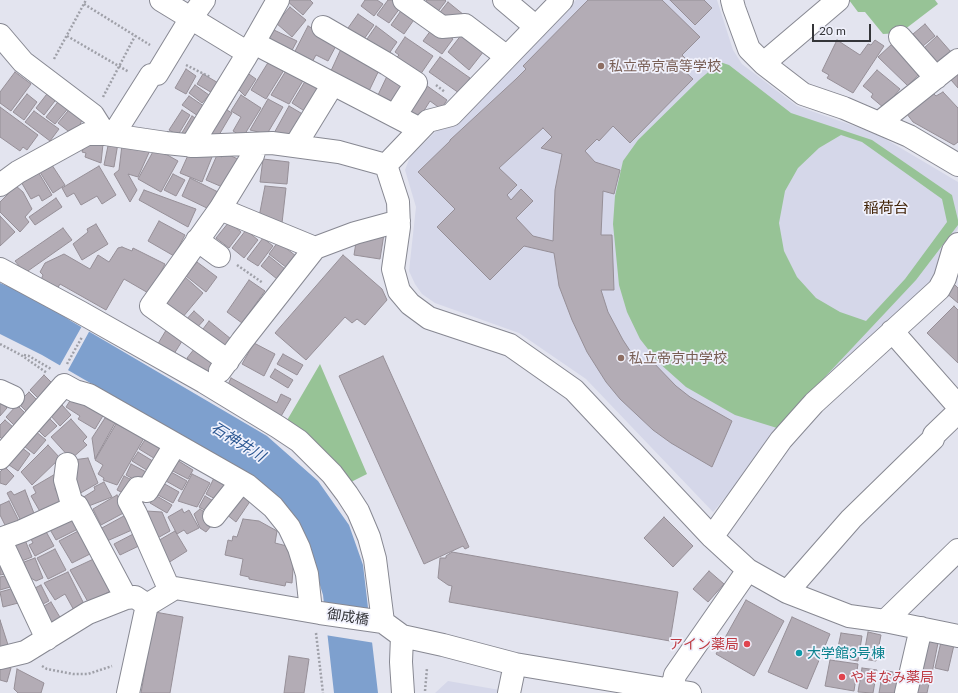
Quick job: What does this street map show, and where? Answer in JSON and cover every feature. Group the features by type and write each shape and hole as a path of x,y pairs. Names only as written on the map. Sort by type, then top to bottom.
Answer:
{"street":[{"path":"161,0 191,18 251,48 333,84 420,129"},
{"path":"109,135 151,75 157,74 191,18 204,0"},
{"path":"191,146 251,48 278,0"},
{"path":"404,0 442,27 465,25 507,57"},
{"path":"504,0 536,26"},
{"path":"386,165 428,121 451,115 562,0"},
{"path":"732,0 748,49 764,64 803,94 844,108 909,136 958,165"},
{"path":"764,64 771,56 842,0"},
{"path":"323,27 387,64 416,83 395,116"},
{"path":"0,34 23,62 93,115 109,135"},
{"path":"900,37 936,78"},
{"path":"879,123 958,60"},
{"path":"295,146 333,84"},
{"path":"0,185 18,172 87,134 109,135 191,146 256,144 272,142 339,152 386,165"},
{"path":"228,360 151,306 220,210 253,155 256,144"},
{"path":"386,165 398,202 399,221 393,269 399,291 410,304 430,318 510,345 574,390 712,537 748,570 787,592 849,616 885,621 958,636"},
{"path":"220,210 315,248"},
{"path":"210,386 228,360 315,248 355,232 399,221"},
{"path":"197,240 219,256"},
{"path":"712,537 781,440 814,403 939,289 945,278 953,251 958,244"},
{"path":"0,269 80,312 210,386 278,427 298,441 332,474 358,511 369,537 375,559 380,622 402,636 515,664 681,691 675,675 748,570"},
{"path":"892,331 958,406"},
{"path":"0,458 60,379 75,392 89,395 241,482 273,507 289,527 299,548 316,612"},
{"path":"787,592 851,519 933,439 934,435 958,412"},
{"path":"128,693 147,605 170,591 129,501 138,488 147,491 175,445"},
{"path":"67,464 65,480 72,504 77,506 126,598"},
{"path":"214,516 241,482"},
{"path":"47,639 0,539 22,531 77,506"},
{"path":"885,621 958,550"},
{"name":"御成橋","path":"170,591 175,588 380,622"},
{"path":"9,656 25,652 88,613 126,598 135,597 147,605"},
{"path":"906,693 921,628"},
{"path":"402,636 401,662 404,693"},
{"path":"509,693 515,664"}],"path":[{"path":"44,78 86,0"},
{"path":"67,36 146,82"},
{"path":"93,115 135,36"},
{"path":"416,83 427,77 460,105"},
{"path":"219,256 226,257 279,295"},
{"path":"60,379 86,331"},
{"path":"0,344 60,379"},
{"path":"21,355 29,356 60,379"},
{"path":"316,612 316,630 323,693"},
{"path":"9,656 47,669 73,674 88,674 135,657"},
{"path":"425,693 427,668"}],"shaded area":[{"path":"576,0 717,0 733,50 742,64 797,106 877,134 958,182 958,228 948,249 938,277 802,407 713,512 586,379 519,333 435,303 422,294 409,271 416,207 405,170 410,157 436,131 455,126"},
{"path":"448,681 517,693 435,693"}],"green space":[{"path":"849,0 935,0 938,4 900,33 883,34 865,12 858,12"},
{"path":"720,62 729,65 791,113 872,140 952,195 958,220 958,225 916,280 777,428 735,415 686,387 658,362 640,339 627,312 619,285 613,224 615,196 623,161 638,140 699,80","holes":["841,135 862,142 942,199 947,222 905,279 866,321 840,312 816,298 797,277 784,251 779,223 785,191 798,168 819,148"]},
{"path":"320,364 367,474 349,483 286,422"}],"water":[{"name":"石神井川","path":"0,283 37,298 71,321 267,436 318,481 349,525 363,565 378,693 334,693 323,595 309,550 247,474 42,355 0,334"}],"pier":[{"path":"82,326 90,330 67,372 59,367"},
{"path":"321,602 371,610 375,643 325,635"}],"building":[{"path":"286,0 310,0 313,3 303,15"},
{"path":"365,0 377,0 383,4 374,16 361,6"},
{"path":"388,0 398,0 403,4 389,23 377,15"},
{"path":"427,0 446,1 436,14 424,3"},
{"path":"588,0 662,0 700,37 682,55 685,58 678,65 693,79 630,143 613,126 599,141 597,139 585,151 595,162 620,170 614,194 603,191 601,235 612,235 614,290 601,290 608,312 623,340 640,366 649,358 676,386 690,397 732,421 712,467 671,443 653,430 620,399 606,382 587,352 572,320 559,286 554,253 524,246 490,280 437,227 455,209 418,172 526,69 523,66","holes":["543,128 552,137 541,148 562,154 555,190 553,241 533,236 516,218 533,201 521,189 511,200 507,195 517,185 499,168"]},
{"path":"670,0 704,0 712,8 695,25"},
{"path":"448,2 464,15 437,16"},
{"path":"405,5 418,14 404,34 391,25"},
{"path":"290,7 306,20 292,37 276,23"},
{"path":"358,14 374,25 359,46 343,35"},
{"path":"925,24 935,36 923,46 913,34"},
{"path":"308,26 338,42 328,61 316,55 310,66 292,57"},
{"path":"376,26 397,42 388,55 365,42"},
{"path":"434,26 453,39 442,54 423,41"},
{"path":"274,30 297,41 290,54 267,42"},
{"path":"462,34 484,51 469,70 448,52"},
{"path":"937,36 951,52 937,64 923,49"},
{"path":"405,37 433,56 420,75 396,58 399,55 395,52"},
{"path":"837,40 860,55 868,44 871,45 875,40 884,46 853,93 827,78 829,75 822,71"},
{"path":"892,44 921,72 908,86 878,57"},
{"path":"341,49 380,68 369,91 330,73"},
{"path":"440,57 470,78 459,93 429,72"},
{"path":"269,61 284,70 266,99 251,90"},
{"path":"186,69 196,76 186,94 175,88"},
{"path":"287,69 304,79 289,104 271,95"},
{"path":"243,70 256,79 245,96 233,84"},
{"path":"877,70 900,89 884,108 871,97 873,94 863,86"},
{"path":"15,72 31,84 11,111 0,103 0,92"},
{"path":"203,74 220,84 214,94 197,84"},
{"path":"388,74 407,83 398,104 378,95"},
{"path":"958,74 958,88 951,80"},
{"path":"307,78 321,86 306,112 292,103"},
{"path":"423,83 447,100 441,109 430,101 418,120 404,111"},
{"path":"195,85 209,95 202,103 189,93"},
{"path":"50,90 58,97 44,115 36,108"},
{"path":"229,92 235,96 227,110 232,113 219,135 203,138"},
{"path":"943,92 958,108 958,142 954,145 913,122 907,114 933,93 936,96"},
{"path":"27,94 37,102 24,120 13,112"},
{"path":"241,95 261,108 243,137 233,131 241,117 231,111"},
{"path":"189,96 208,109 201,118 182,105"},
{"path":"61,98 70,106 55,124 46,117"},
{"path":"268,99 283,107 267,134 250,130"},
{"path":"72,106 84,114 80,125 68,131 58,123"},
{"path":"289,106 306,116 294,138 273,135"},
{"path":"0,107 38,135 27,150 23,147 20,151 0,137"},
{"path":"182,110 190,115 178,135 169,130"},
{"path":"34,111 59,129 50,141 25,122"},
{"path":"192,116 200,121 190,137 180,136"},
{"path":"86,141 103,144 101,163 85,157 86,153 82,152"},
{"path":"109,141 118,143 114,167 104,165"},
{"path":"122,145 151,148 138,177 128,174 137,190 130,202 114,174 119,170"},
{"path":"155,148 178,161 161,192 138,179"},
{"path":"214,152 202,182 180,173 189,153"},
{"path":"224,153 238,159 227,189 206,180 217,155 222,157"},
{"path":"263,159 289,162 287,184 260,182"},
{"path":"50,162 65,185 53,193 38,169"},
{"path":"99,166 116,195 102,204 97,196 81,205 74,193 67,197 62,188"},
{"path":"37,170 52,195 42,201 39,195 31,199 20,180"},
{"path":"173,174 185,180 176,196 164,190"},
{"path":"190,178 222,194 211,210 182,196"},
{"path":"16,186 23,192 32,209 25,217 29,222 20,232 0,212 0,202"},
{"path":"265,186 286,188 282,223 259,217"},
{"path":"144,190 196,209 188,227 139,200"},
{"path":"56,198 62,207 35,225 29,217"},
{"path":"0,216 15,232 0,246"},
{"path":"159,221 185,235 174,256 148,241"},
{"path":"229,222 241,232 229,248 216,238"},
{"path":"96,224 108,244 82,260 73,244 88,232 87,229"},
{"path":"63,228 72,240 25,273 15,261"},
{"path":"246,230 258,240 244,258 232,248"},
{"path":"384,234 380,259 354,255 357,236"},
{"path":"263,238 273,246 258,266 247,259"},
{"path":"278,242 296,256 287,268 269,254"},
{"path":"122,247 132,251 133,248 165,264 150,294 124,279 106,310 60,284 56,291 40,282 43,275 40,272 45,263 64,254 90,269 98,255 109,262 118,248"},
{"path":"343,255 382,289 387,300 365,325 357,319 352,323 345,317 306,360 275,333"},
{"path":"269,256 285,269 277,279 261,266"},
{"path":"197,262 217,277 206,292 186,276"},
{"path":"185,277 203,293 182,318 163,302"},
{"path":"249,280 265,291 242,323 227,312"},
{"path":"953,283 958,288 958,303 945,292"},
{"path":"954,306 958,310 958,363 927,333"},
{"path":"194,311 204,320 194,331 184,322"},
{"path":"209,321 231,339 221,350 200,333"},
{"path":"168,327 184,338 172,357 156,347"},
{"path":"199,343 219,360 206,375 187,358"},
{"path":"254,343 275,354 264,376 242,364"},
{"path":"283,354 303,365 297,375 277,364"},
{"path":"383,356 469,547 465,549 463,546 424,564 339,376"},
{"path":"275,369 293,380 288,388 270,377"},
{"path":"44,375 53,384 39,399 30,390"},
{"path":"231,378 277,403 281,394 291,399 280,418 226,389"},
{"path":"29,392 38,401 27,412 18,403"},
{"path":"73,396 104,414 95,429 78,419 80,416 66,407"},
{"path":"1,402 7,408 0,416 0,403"},
{"path":"17,405 26,414 15,426 6,417"},
{"path":"62,405 71,415 60,426 50,415"},
{"path":"105,418 115,423 95,459 92,438"},
{"path":"50,419 57,426 45,437 38,430"},
{"path":"71,419 87,437 83,441 87,445 71,459 51,437"},
{"path":"5,420 13,427 2,439 0,437 0,425"},
{"path":"116,424 144,438 117,485 103,480 104,478 98,474 103,465 95,460"},
{"path":"35,431 46,440 34,454 24,446"},
{"path":"146,438 161,447 157,460 139,449"},
{"path":"48,445 60,458 32,485 21,472"},
{"path":"21,447 30,454 18,471 9,465"},
{"path":"138,452 156,463 150,472 132,461"},
{"path":"88,458 98,483 77,495 73,460"},
{"path":"177,460 193,470 188,479 171,470"},
{"path":"131,464 150,474 144,485 126,475"},
{"path":"5,467 14,476 6,485 0,483 0,472"},
{"path":"171,472 187,481 182,490 166,481"},
{"path":"57,473 57,484 55,489 63,503 42,515 31,496 36,493 33,487"},
{"path":"192,474 210,483 197,507 178,501"},
{"path":"124,476 136,482 129,496 117,490"},
{"path":"214,478 227,485 219,501 206,494"},
{"path":"104,482 112,497 86,507 82,498 95,490 94,487"},
{"path":"163,483 179,492 173,503 156,494"},
{"path":"25,490 35,516 21,521 7,493 11,491 14,495"},
{"path":"242,493 251,500 236,522 226,514"},
{"path":"117,495 120,501 131,509 101,525 93,509"},
{"path":"155,495 172,505 167,513 150,503"},
{"path":"205,496 215,502 210,513 199,507"},
{"path":"9,501 20,523 7,529 0,515 0,505"},
{"path":"182,509 184,513 189,510 199,528 187,534 184,530 177,534 168,517"},
{"path":"200,509 216,520 206,532 200,528 194,514"},
{"path":"133,511 141,526 107,541 100,529"},
{"path":"146,511 162,512 170,531 154,540"},
{"path":"72,512 80,528 56,540 48,526"},
{"path":"664,517 693,546 673,567 644,538"},
{"path":"243,519 259,521 277,531 275,543 287,546 287,550 294,555 292,583 286,582 285,586 249,579 249,577 240,575 243,559 225,555 228,540 232,541 233,536 237,537"},
{"path":"43,526 54,546 35,556 29,545 33,543 28,533"},
{"path":"84,528 96,551 72,563 59,541"},
{"path":"139,531 145,543 120,555 114,544"},
{"path":"175,531 187,551 168,563 156,542"},
{"path":"23,535 32,557 14,564 5,542"},
{"path":"55,549 66,570 48,579 37,558"},
{"path":"452,552 678,592 670,641 449,602 452,586 438,578 440,558 446,558 446,556"},
{"path":"100,556 115,589 88,602 70,570"},
{"path":"35,558 43,578 36,581 29,577 24,562"},
{"path":"0,563 11,573 0,575"},
{"path":"709,571 724,584 708,602 693,589"},
{"path":"68,572 86,608 76,614 65,594 55,600 44,583"},
{"path":"15,574 17,585 0,590 0,577"},
{"path":"41,585 49,601 37,607 29,591"},
{"path":"18,587 22,602 3,607 0,592"},
{"path":"746,600 784,621 754,676 716,654"},
{"path":"51,602 61,619 49,626 39,609"},
{"path":"155,612 183,617 170,693 141,693"},
{"name":"大学館3号棟","path":"792,617 830,634 807,689 768,672"},
{"path":"0,620 9,648 0,651"},
{"path":"868,632 881,635 876,661 863,659"},
{"path":"841,633 862,636 858,661 836,657"},
{"path":"924,640 938,643 932,673 919,670"},
{"path":"941,642 954,645 948,671 935,668"},
{"path":"289,656 309,659 304,693 284,693"},
{"path":"830,660 858,664 854,691 825,686"},
{"path":"0,665 11,668 7,682 0,680"},
{"path":"862,668 877,670 873,693 858,692"},
{"path":"17,669 44,683 41,693 18,693 14,689"},
{"path":"883,670 903,674 900,693 879,693"},
{"path":"916,676 930,679 927,693 913,693"}],"place":[{"name":"私立帝京高等学校","path":"601,66"},
{"name":"私立帝京中学校","path":"621,358"},
{"name":"アイン薬局","path":"747,644"},
{"name":"大学館3号棟","path":"799,653"},
{"name":"やまなみ薬局","path":"842,677"}],"district":[{"name":"稲荷台","path":"886,208"}]}
